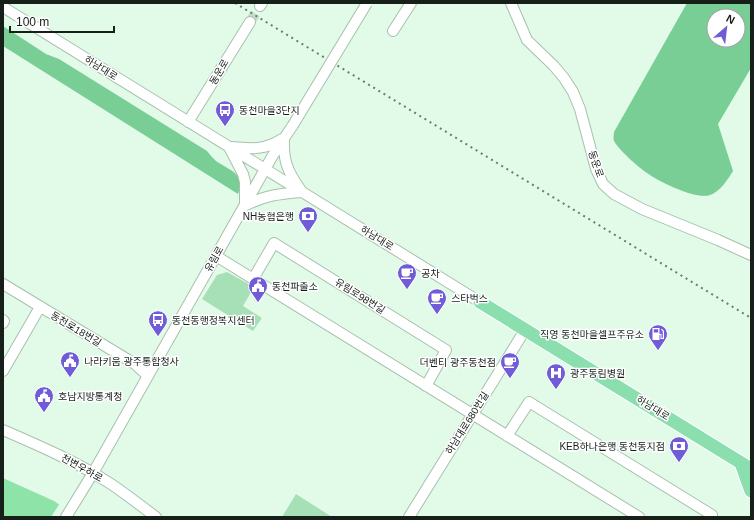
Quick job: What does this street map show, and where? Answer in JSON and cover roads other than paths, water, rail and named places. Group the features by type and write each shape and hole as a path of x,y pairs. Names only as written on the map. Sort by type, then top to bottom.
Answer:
{"main road":[{"name":"하남대로","path":"480,302 746,466"},
{"path":"746,466 751,491"}],"street":[{"name":"유림로","path":"66,517 93,473 265,169 367,3"},
{"path":"393,31 411,3"},
{"name":"동운로","path":"511,3 527,40 559,72 573,92 580,109 596,169 603,184 614,194 642,209 751,255"},
{"name":"하남대로","path":"3,7 480,302"},
{"name":"동운로","path":"188,122 250,22"},
{"path":"228,146 252,149 264,148 274,144 284,137"},
{"path":"244,206 259,198 269,195 302,192 287,168 284,158 284,137"},
{"path":"228,146 243,174 245,182 244,206"},
{"name":"유림로98번길","path":"253,279 274,243 363,298 446,350 426,386"},
{"path":"216,256 639,517"},
{"name":"동천로18번길","path":"3,284 135,364 148,376"},
{"path":"4,369 40,307"},
{"name":"하남대로680번길","path":"410,517 526,330"},
{"path":"507,436 529,402 712,515 711,517"},
{"name":"천변우하로","path":"3,430 49,450 93,473 111,484 156,517"}],"tunnel":[{"path":"250,22 260,6"}],"railway":[{"path":"235,3 751,318"}],"place":[{"name":"동천마을3단지","path":"225,127"},
{"name":"NH농협은행","path":"308,233"},
{"name":"공차","path":"407,290"},
{"name":"동천파출소","path":"258,303"},
{"name":"스타벅스","path":"437,315"},
{"name":"동천동행정복지센터","path":"158,337"},
{"name":"직영 동천마을셀프주유소","path":"658,351"},
{"name":"나라키움 광주통합청사","path":"70,378"},
{"name":"더벤티 광주동천점","path":"510,379"},
{"name":"광주동림병원","path":"556,390"},
{"name":"호남지방통계청","path":"44,413"},
{"name":"KEB하나은행 동천동지점","path":"679,463"}]}
